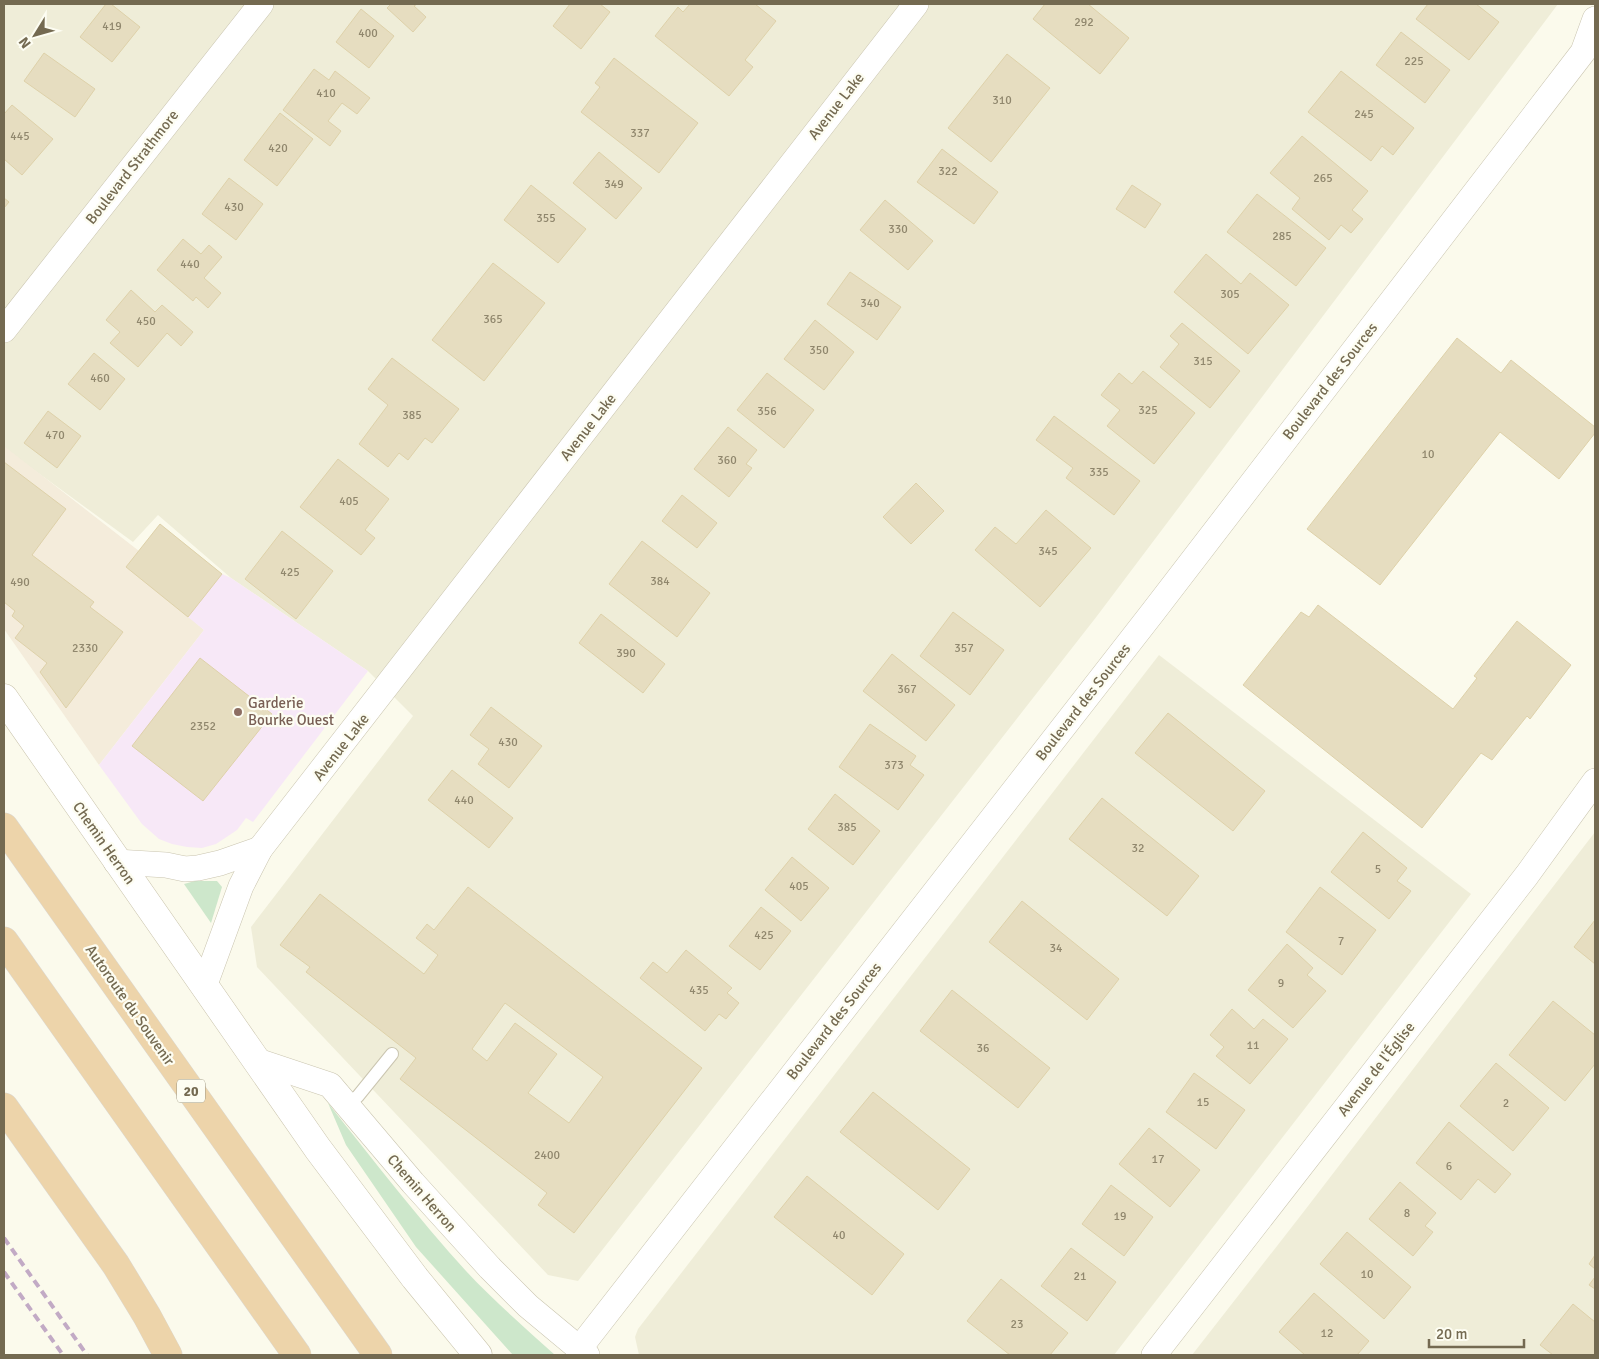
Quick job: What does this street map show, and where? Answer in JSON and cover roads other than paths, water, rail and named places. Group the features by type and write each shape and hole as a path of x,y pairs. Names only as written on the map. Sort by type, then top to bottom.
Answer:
{"highway":[{"name":"Autoroute du Souvenir","path":"4,827 378,1355"},
{"path":"4,941 298,1355"},
{"path":"4,1107 132,1290 168,1355"}],"main road":[{"name":"Chemin Herron","path":"4,698 116,862 357,1202 415,1278 478,1355"}],"street":[{"name":"Boulevard Strathmore","path":"4,330 261,4"},
{"name":"Avenue Lake","path":"204,987 241,886 260,849 916,4"},
{"name":"Boulevard des Sources","path":"583,1352 1589,50 1595,19"},
{"name":"Avenue de l'Église","path":"1154,1355 1527,875 1595,781"},
{"path":"116,862 198,868 220,863 260,849"},
{"name":"Chemin Herron","path":"255,1060 330,1086 412,1183 490,1268 528,1306 583,1352"}],"lane":[{"path":"347,1106 358,1096 392,1054"}],"railway":[{"path":"4,1238 87,1355"},
{"path":"4,1272 63,1355"}],"place":[{"name":"Garderie Bourke Ouest","path":"238,712"}]}
